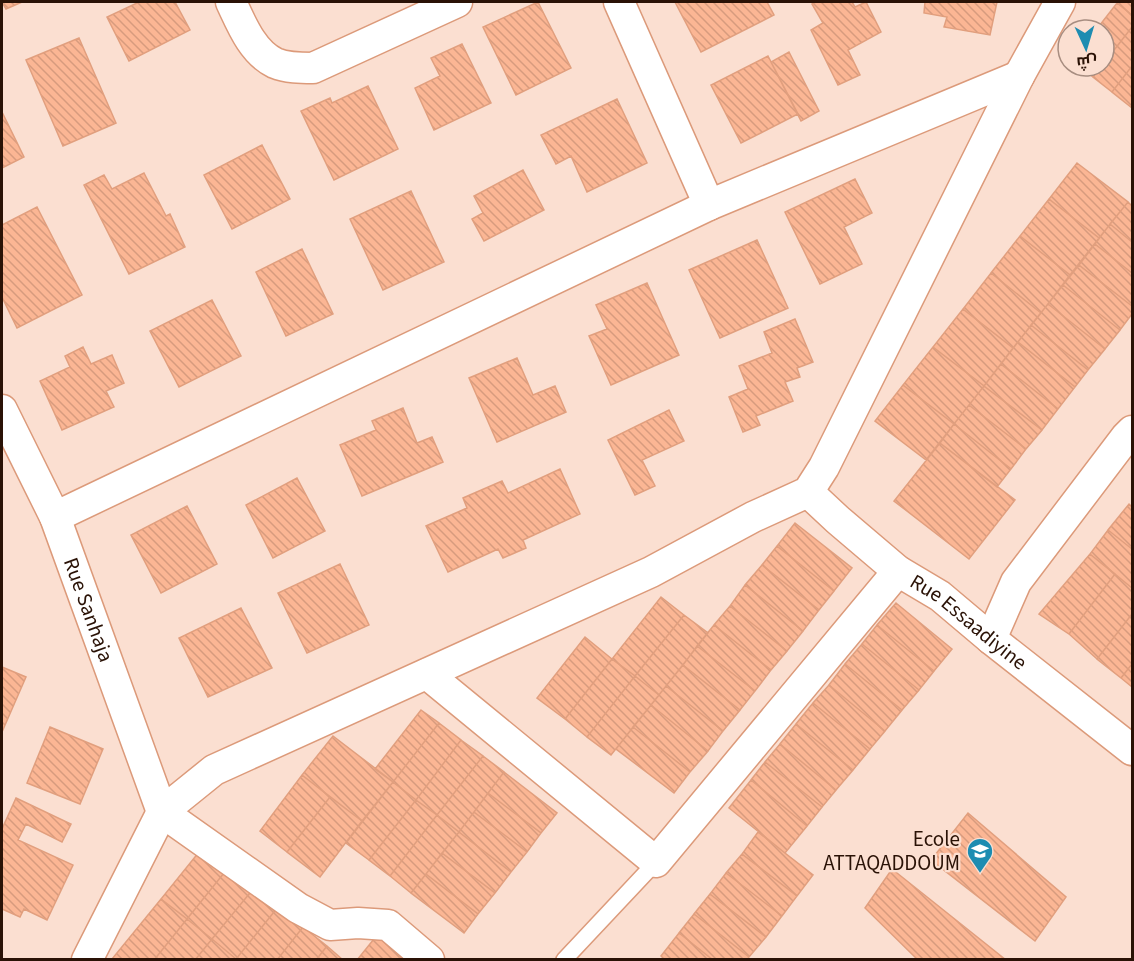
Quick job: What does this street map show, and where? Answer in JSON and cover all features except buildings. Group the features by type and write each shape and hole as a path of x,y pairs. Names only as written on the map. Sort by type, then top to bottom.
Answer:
{"street":[{"path":"231,2 244,30 259,50 274,62 290,67 313,68 457,2"},
{"path":"619,2 709,205"},
{"path":"87,960 162,812 214,770 651,572 753,517 807,492 824,467 1019,76 1060,2"},
{"path":"55,517 709,205 1019,76"},
{"name":"Rue Sanhaja","path":"2,410 55,517 162,812"},
{"path":"991,639 1016,582 1132,431"},
{"name":"Rue Essaadiyine","path":"807,492 898,572 940,596 1132,750"},
{"path":"427,674 656,862 898,572"},
{"path":"162,812 298,908 330,925 358,923 388,925 429,960"}],"lane":[{"path":"564,960 656,862"}],"place":[{"name":"Ecole ATTAQADDOUM","path":"980,874"}]}
